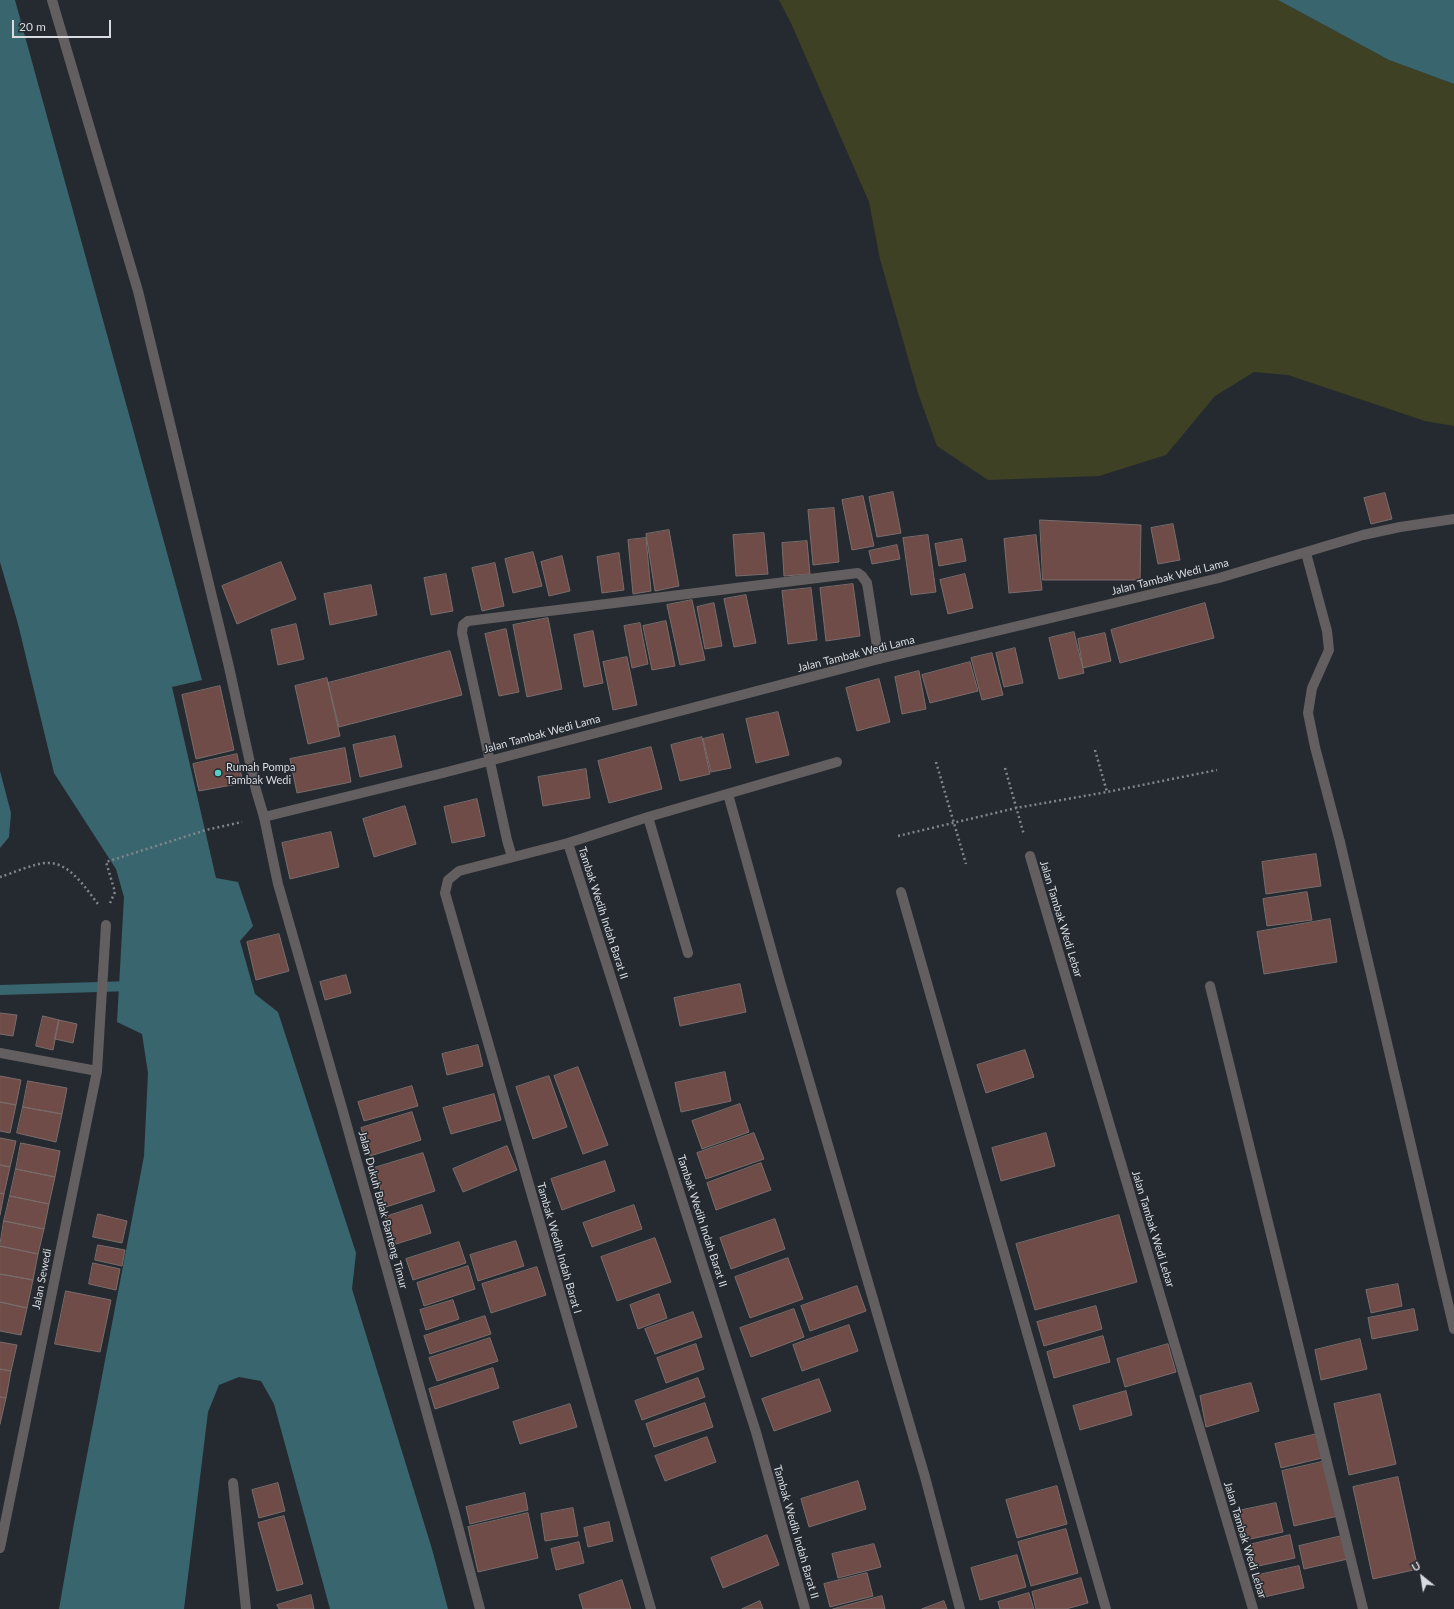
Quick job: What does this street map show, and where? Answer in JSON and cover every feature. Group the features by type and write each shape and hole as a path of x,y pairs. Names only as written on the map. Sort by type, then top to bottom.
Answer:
{"street":[{"name":"Jalan Dukuh Bulak Banteng Timur","path":"52,0 138,291 228,659 278,884 344,1115 480,1609"},
{"name":"Jalan Tambak Wedi Lama","path":"264,817 344,798 879,660 1219,578 1363,536 1400,527 1454,519"},
{"path":"1306,553 1327,631 1329,650 1312,688 1308,713 1315,747 1340,842 1454,1329"},
{"path":"837,762 648,817 568,843 512,857 462,633 463,625 468,620 858,573 867,583 879,660"},
{"path":"728,794 780,981 925,1477 960,1609"},
{"path":"648,817 688,953"},
{"name":"Tambak Wedih Indah Barat II","path":"568,843 756,1432 805,1609"},
{"name":"Jalan Tambak Wedi Lebar","path":"1030,856 1253,1609"},
{"name":"Tambak Wedih Indah Barat I","path":"512,857 459,871 448,880 445,893 651,1609"},
{"path":"901,892 1106,1609"},
{"name":"Jalan Sewedi","path":"0,1548 97,1071 106,925"},
{"path":"1210,986 1363,1609"},
{"path":"0,1053 97,1071"},
{"path":"233,1483 246,1609"}],"path":[{"path":"1094,750 1107,792"},
{"path":"936,762 966,864"},
{"path":"1005,768 1030,856"},
{"path":"898,836 1016,808 1217,770"},
{"path":"106,925 105,912 115,892 106,862 206,830 264,817"},
{"path":"0,876 48,863 63,866 74,876 105,912"}],"green space":[{"path":"779,0 1278,0 1389,60 1454,84 1454,426 1425,421 1288,375 1254,372 1215,396 1166,455 1099,476 988,480 937,446 918,393 880,259 869,202 791,23"}],"water":[{"path":"0,0 15,0 202,680 172,687 216,878 238,882 253,926 240,941 255,994 278,1012 356,1253 352,1289 432,1549 448,1609 330,1609 274,1404 261,1381 239,1377 219,1385 208,1412 184,1609 59,1609 144,1156 148,1073 142,1034 117,1022 124,897 116,869 54,773 18,624 0,562"},
{"path":"1278,0 1454,0 1454,84 1389,60"},
{"path":"0,771 11,813 9,837 0,848"}],"building":[{"path":"893,492 901,533 877,537 869,497"},
{"path":"1385,493 1392,519 1371,524 1364,498"},
{"path":"863,496 874,546 852,550 842,500"},
{"path":"834,508 839,562 813,565 808,510"},
{"path":"1040,520 1141,525 1140,580 1043,580"},
{"path":"1173,524 1180,560 1158,564 1151,528"},
{"path":"669,530 679,586 655,591 646,534"},
{"path":"764,533 768,574 736,576 733,535"},
{"path":"928,535 936,592 911,595 903,538"},
{"path":"1036,535 1042,590 1009,593 1004,539"},
{"path":"646,538 651,591 633,594 628,540"},
{"path":"962,539 966,561 939,566 935,544"},
{"path":"807,541 810,574 784,576 782,543"},
{"path":"897,545 900,559 872,564 869,551"},
{"path":"533,552 542,586 513,593 505,559"},
{"path":"619,553 624,590 602,593 597,557"},
{"path":"562,556 570,591 549,596 541,562"},
{"path":"281,562 296,599 237,624 222,586"},
{"path":"495,563 504,606 482,611 472,568"},
{"path":"446,574 453,611 431,615 424,578"},
{"path":"965,574 973,608 948,614 940,580"},
{"path":"853,584 860,636 826,641 820,588"},
{"path":"371,585 377,615 330,625 324,594"},
{"path":"811,588 817,640 788,644 782,591"},
{"path":"746,595 756,643 734,647 724,599"},
{"path":"692,600 705,660 680,665 667,605"},
{"path":"714,603 722,646 705,649 697,607"},
{"path":"1205,603 1214,638 1120,663 1111,630"},
{"path":"548,618 562,689 527,697 513,625"},
{"path":"666,621 675,666 652,670 643,626"},
{"path":"640,623 648,664 632,668 624,626"},
{"path":"296,624 304,659 278,665 271,630"},
{"path":"506,629 519,692 499,696 485,634"},
{"path":"593,631 603,683 584,687 574,635"},
{"path":"1074,632 1084,673 1059,679 1049,638"},
{"path":"1105,633 1111,661 1083,668 1078,639"},
{"path":"1015,648 1023,683 1004,687 996,653"},
{"path":"450,651 462,695 339,727 328,683"},
{"path":"992,653 1003,695 982,700 971,658"},
{"path":"627,657 637,705 613,710 603,662"},
{"path":"970,662 978,691 930,703 922,675"},
{"path":"919,671 926,709 902,714 895,677"},
{"path":"327,678 340,736 308,744 295,686"},
{"path":"879,679 890,722 857,731 846,688"},
{"path":"220,686 234,750 196,759 182,695"},
{"path":"778,712 789,755 756,763 746,719"},
{"path":"723,734 731,768 711,772 703,739"},
{"path":"395,736 402,767 360,777 353,745"},
{"path":"702,737 710,774 680,781 671,745"},
{"path":"651,747 662,789 609,803 598,761"},
{"path":"345,748 351,782 297,793 290,759"},
{"name":"Rumah Pompa Tambak Wedi","path":"237,754 243,783 199,791 193,764"},
{"path":"586,769 590,798 543,806 538,777"},
{"path":"477,799 485,836 452,843 444,807"},
{"path":"405,806 416,844 374,857 363,819"},
{"path":"331,832 339,867 290,879 282,843"},
{"path":"1316,854 1321,886 1266,894 1262,862"},
{"path":"1307,892 1312,920 1267,926 1263,899"},
{"path":"1330,919 1337,962 1264,974 1257,932"},
{"path":"279,934 289,971 256,980 247,942"},
{"path":"346,975 351,993 325,1000 320,982"},
{"path":"740,984 746,1012 680,1026 674,998"},
{"path":"0,1013 17,1015 13,1036 0,1034"},
{"path":"43,1016 59,1020 53,1050 36,1046"},
{"path":"59,1020 77,1024 73,1043 55,1039"},
{"path":"478,1045 483,1066 447,1075 442,1054"},
{"path":"1025,1050 1034,1077 986,1093 977,1065"},
{"path":"578,1067 608,1145 583,1154 554,1076"},
{"path":"725,1072 731,1101 681,1112 675,1083"},
{"path":"0,1076 21,1080 16,1105 0,1102"},
{"path":"549,1076 567,1127 533,1139 516,1087"},
{"path":"28,1081 67,1088 62,1114 23,1107"},
{"path":"412,1086 418,1106 364,1121 358,1102"},
{"path":"494,1094 501,1120 451,1134 443,1108"},
{"path":"0,1102 16,1105 10,1133 0,1131"},
{"path":"740,1104 749,1132 702,1149 692,1121"},
{"path":"23,1107 62,1114 56,1142 17,1133"},
{"path":"412,1112 421,1140 370,1156 361,1128"},
{"path":"754,1133 764,1159 706,1179 697,1153"},
{"path":"1046,1133 1055,1166 1001,1181 992,1148"},
{"path":"0,1138 16,1141 10,1167 0,1165"},
{"path":"21,1143 60,1151 55,1177 16,1169"},
{"path":"507,1146 517,1170 463,1192 453,1169"},
{"path":"423,1153 435,1191 386,1207 374,1168"},
{"path":"605,1161 615,1191 562,1210 551,1179"},
{"path":"761,1163 771,1190 716,1210 707,1183"},
{"path":"0,1165 10,1167 4,1194 0,1193"},
{"path":"16,1169 55,1177 49,1204 10,1196"},
{"path":"0,1193 4,1194 0,1215"},
{"path":"10,1196 49,1204 44,1229 4,1221"},
{"path":"422,1205 431,1233 393,1245 385,1217"},
{"path":"634,1205 642,1229 592,1247 583,1223"},
{"path":"98,1214 127,1221 122,1243 93,1237"},
{"path":"1119,1215 1137,1282 1035,1310 1016,1244"},
{"path":"775,1219 785,1249 731,1269 720,1238"},
{"path":"4,1221 44,1229 38,1254 0,1246"},
{"path":"655,1238 671,1282 617,1301 601,1257"},
{"path":"516,1241 524,1266 478,1281 470,1255"},
{"path":"459,1242 466,1263 413,1280 406,1259"},
{"path":"98,1245 125,1250 122,1266 95,1260"},
{"path":"0,1246 38,1254 33,1280 0,1274"},
{"path":"788,1258 803,1299 750,1318 735,1277"},
{"path":"93,1263 120,1269 116,1290 89,1284"},
{"path":"468,1266 475,1289 424,1306 417,1283"},
{"path":"537,1267 546,1295 491,1313 482,1284"},
{"path":"0,1274 33,1280 27,1308 0,1302"},
{"path":"1398,1284 1402,1306 1371,1313 1366,1290"},
{"path":"857,1286 866,1311 810,1331 801,1306"},
{"path":"66,1291 111,1300 100,1352 55,1344"},
{"path":"659,1294 667,1318 638,1329 630,1305"},
{"path":"453,1300 459,1319 426,1330 420,1310"},
{"path":"0,1302 27,1308 21,1335 0,1331"},
{"path":"1096,1306 1102,1329 1044,1346 1037,1322"},
{"path":"794,1309 804,1337 751,1357 740,1328"},
{"path":"1414,1309 1418,1330 1372,1339 1368,1318"},
{"path":"693,1312 702,1337 655,1354 645,1329"},
{"path":"485,1316 491,1334 430,1354 424,1336"},
{"path":"849,1325 858,1351 802,1371 793,1345"},
{"path":"1103,1336 1110,1362 1054,1378 1047,1352"},
{"path":"490,1338 498,1361 437,1381 429,1358"},
{"path":"1360,1339 1367,1369 1321,1380 1315,1350"},
{"path":"0,1342 17,1345 11,1371 0,1369"},
{"path":"696,1344 704,1369 666,1383 657,1358"},
{"path":"1168,1344 1176,1372 1125,1387 1117,1359"},
{"path":"493,1368 499,1388 435,1409 429,1389"},
{"path":"0,1369 11,1371 6,1398 0,1397"},
{"path":"698,1378 705,1397 642,1420 635,1401"},
{"path":"819,1379 831,1411 774,1431 762,1399"},
{"path":"1251,1383 1259,1411 1206,1427 1200,1396"},
{"path":"1126,1391 1132,1415 1080,1430 1073,1406"},
{"path":"1380,1394 1396,1464 1349,1475 1334,1404"},
{"path":"0,1397 6,1398 0,1424"},
{"path":"705,1403 713,1427 654,1447 646,1424"},
{"path":"570,1404 577,1427 520,1444 513,1422"},
{"path":"1317,1434 1322,1458 1281,1468 1275,1444"},
{"path":"707,1437 716,1462 665,1481 655,1456"},
{"path":"1326,1461 1338,1516 1294,1526 1282,1471"},
{"path":"1398,1477 1418,1569 1373,1579 1353,1487"},
{"path":"858,1481 866,1509 809,1527 801,1499"},
{"path":"278,1483 285,1511 259,1518 252,1490"},
{"path":"1057,1486 1067,1524 1017,1538 1006,1500"},
{"path":"525,1493 528,1510 470,1524 466,1507"},
{"path":"1276,1503 1283,1532 1241,1541 1233,1512"},
{"path":"573,1508 578,1536 545,1541 541,1514"},
{"path":"528,1513 538,1558 478,1572 468,1527"},
{"path":"284,1516 303,1584 277,1591 258,1523"},
{"path":"609,1522 613,1541 588,1547 584,1528"},
{"path":"1066,1529 1078,1573 1031,1586 1018,1542"},
{"path":"767,1535 779,1565 723,1588 711,1558"},
{"path":"1290,1535 1295,1558 1254,1567 1249,1545"},
{"path":"1342,1536 1348,1559 1304,1569 1299,1546"},
{"path":"579,1542 584,1563 556,1570 551,1549"},
{"path":"874,1544 881,1567 838,1578 832,1554"},
{"path":"1017,1555 1026,1587 980,1600 971,1568"},
{"path":"1299,1566 1304,1588 1260,1598 1254,1576"},
{"path":"867,1573 873,1596 830,1607 824,1584"},
{"path":"1081,1578 1088,1603 1066,1609 1036,1609 1032,1592"},
{"path":"622,1580 631,1609 583,1609 579,1595"},
{"path":"1029,1593 1034,1609 1000,1609 998,1602"},
{"path":"311,1595 314,1609 279,1609 277,1605"},
{"path":"882,1596 885,1609 833,1609"},
{"path":"760,1601 763,1609 742,1609"},
{"path":"944,1601 947,1609 922,1609"}],"waterway":[{"path":"0,990 132,986"}],"place":[{"name":"Rumah Pompa Tambak Wedi","path":"218,773"}]}
